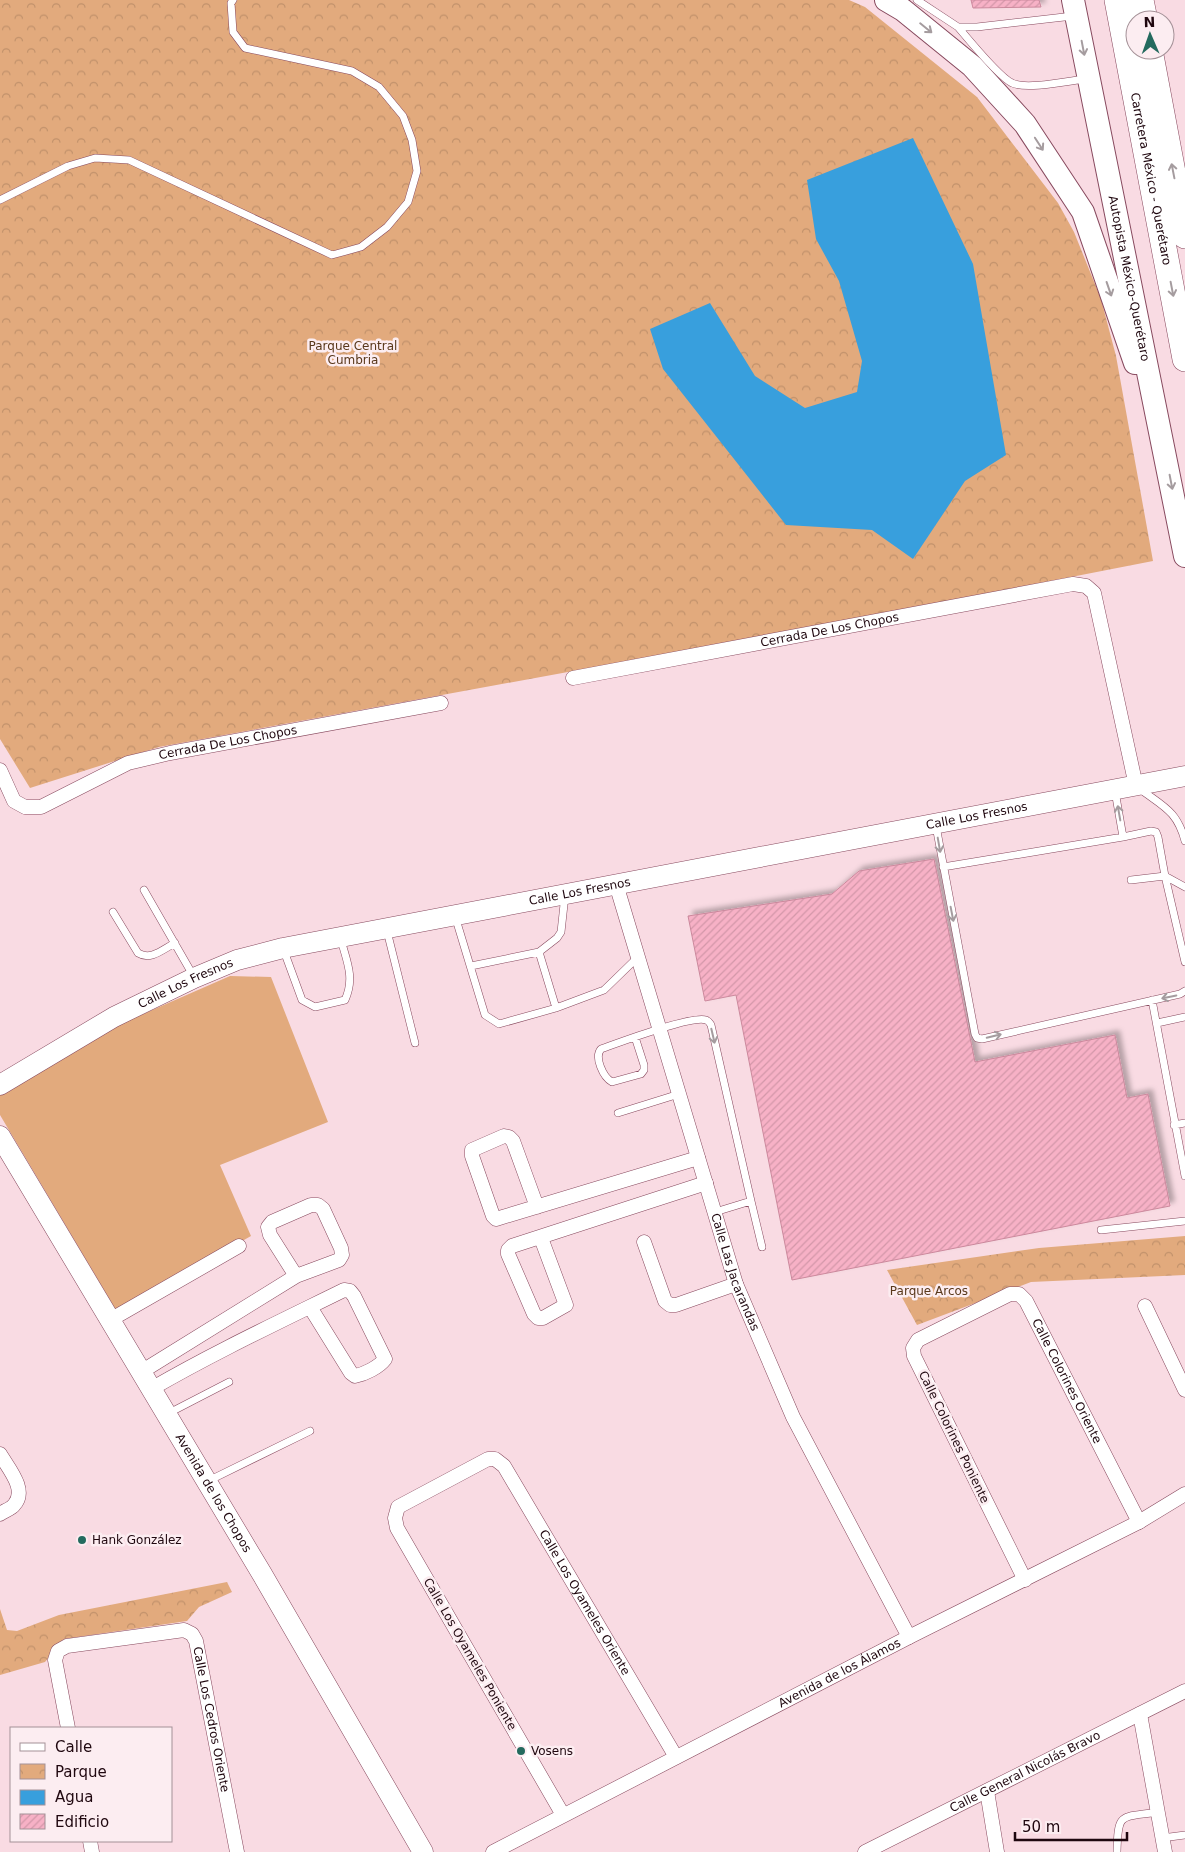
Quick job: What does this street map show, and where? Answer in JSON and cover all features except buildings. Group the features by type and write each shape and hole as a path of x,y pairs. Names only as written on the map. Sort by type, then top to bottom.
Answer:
{"highway":[{"name":"Carretera México - Querétaro","path":"1117,0 1185,359"},
{"name":"Carretera México - Querétaro","path":"1152,60 1185,236"}],"main road":[{"path":"886,0 903,10 979,73 1025,124 1083,212 1165,451"},
{"name":"Autopista México-Querétaro","path":"1075,8 1185,556"}],"street":[{"name":"Cerrada De Los Chopos","path":"573,678 1073,584 1086,586 1094,594 1136,786"},
{"name":"Cerrada De Los Chopos","path":"0,770 14,802 25,807 41,807 128,763 170,752 441,703"},
{"name":"Calle Los Fresnos","path":"0,1085 114,1017 194,978 237,960 282,948 1185,776"},
{"name":"Calle Las Jacarandas","path":"616,884 736,1284 793,1417 909,1637"},
{"name":"Avenida de los Chopos","path":"0,1136 262,1574 423,1852"},
{"path":"537,1208 513,1141 509,1137 504,1136 472,1150 472,1156 492,1216 496,1219 537,1208 698,1158"},
{"path":"541,1238 566,1306 543,1318 538,1318 534,1314 508,1254 508,1250 512,1246 706,1183"},
{"path":"140,1372 296,1276 339,1260 342,1255 341,1248 323,1210 318,1205 311,1205 272,1222 268,1227 270,1234 296,1276"},
{"path":"644,1242 665,1301 670,1305 676,1305 736,1284"},
{"path":"110,1320 239,1246"},
{"path":"151,1389 176,1375 310,1307 344,1290 350,1291 354,1296 385,1359 382,1363 355,1376 351,1373 310,1307"},
{"name":"Calle Colorines Oriente","path":"965,1317 1010,1294 1019,1294 1026,1301 1139,1522"},
{"path":"1145,1306 1185,1390"},
{"name":"Calle Colorines Poniente","path":"965,1317 918,1340 913,1348 914,1356 1025,1580"},
{"path":"0,1454 16,1482 19,1493 14,1505 0,1514"},
{"name":"Calle Los Oyameles Oriente","path":"395,1518 398,1507 488,1459 495,1459 504,1466 676,1757"},
{"name":"Avenida de los Álamos","path":"493,1852 909,1637 1139,1522 1185,1494"},
{"name":"Calle Los Oyameles Poniente","path":"395,1518 397,1528 563,1815"},
{"name":"Calle Los Cedros Oriente","path":"68,1727 55,1660 58,1651 67,1646 184,1630 192,1634 196,1641 237,1852"},
{"name":"Calle General Nicolás Bravo","path":"865,1852 1185,1691"},
{"path":"1140,1714 1163,1845"},
{"path":"987,1791 997,1852"}],"lane":[{"path":"0,200 68,166 95,158 129,160 332,255 361,247 387,227 408,202 417,171 412,140 403,116 379,87 352,71 245,48 233,32 231,3 234,0"},
{"path":"918,0 958,27 1001,74 1012,83 1025,87 1089,78"},
{"path":"932,0 932,9"},
{"path":"958,27 977,27 1075,8"},
{"path":"1136,786 1173,813 1181,826 1185,842"},
{"path":"1115,790 1123,837"},
{"path":"936,824 977,1038 982,1039 1180,994 1185,991"},
{"path":"943,866 1151,831 1156,832 1185,962"},
{"path":"1131,880 1165,876 1185,887"},
{"path":"144,890 194,978"},
{"path":"471,966 539,952 557,938 561,932 565,894"},
{"path":"113,912 138,953 144,957 151,956 175,943"},
{"path":"455,915 486,1014 499,1024 556,1008 604,990 638,957"},
{"path":"386,928 415,1044"},
{"path":"282,948 302,1000 315,1007 345,1000 350,990 351,980 340,937"},
{"path":"539,952 556,1008"},
{"path":"1152,1000 1185,1176"},
{"path":"1157,1023 1185,1017"},
{"path":"634,1037 644,1070 641,1074 612,1082 607,1080 597,1057 601,1049 634,1037 660,1028 704,1019 709,1021 762,1247"},
{"path":"618,1113 679,1094"},
{"path":"1174,1125 1185,1123"},
{"path":"714,1212 751,1201"},
{"path":"1101,1230 1185,1221"},
{"path":"167,1415 229,1382"},
{"path":"206,1482 310,1431"},
{"path":"1117,1852 1120,1820 1126,1817 1158,1812"},
{"path":"1163,1845 1185,1835"}],"green space":[{"name":"Parque Central Cumbria","path":"0,0 849,0 865,7 977,97 1058,203 1074,232 1101,299 1116,356 1153,561 856,619 159,747 30,788 0,739"},
{"path":"230,976 271,977 328,1122 220,1165 251,1236 117,1312 0,1115 0,1091 118,1025"},
{"name":"Parque Arcos","path":"1185,1236 1185,1275 1031,1282 917,1325 887,1270 1039,1248"},
{"path":"227,1582 232,1592 199,1607 187,1621 64,1639 45,1662 0,1675 0,1609 7,1630 17,1631 59,1615"}],"water":[{"path":"913,138 973,264 1006,455 965,481 913,559 872,530 786,525 663,369 650,329 710,303 755,376 805,408 857,392 862,361 839,281 816,239 807,180"}],"place":[{"name":"Hank González","path":"82,1540"},
{"name":"Vosens","path":"521,1751"}]}
